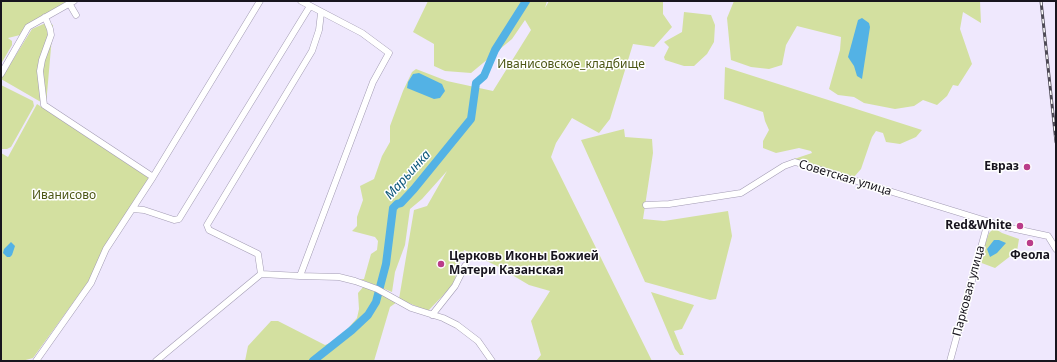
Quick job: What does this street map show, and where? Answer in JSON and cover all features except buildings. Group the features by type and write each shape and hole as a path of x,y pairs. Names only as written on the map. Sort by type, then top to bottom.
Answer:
{"street":[{"path":"36,361 91,283 106,249 153,177 260,1"},
{"path":"300,276 373,82 389,53 362,33 321,13 301,1"},
{"path":"1,74 28,27 72,2 77,15"},
{"path":"133,209 144,210 174,220 179,219 310,6"},
{"path":"261,274 258,254 209,230 207,225 312,51 319,30 321,13"},
{"path":"45,17 51,35 42,60 40,71 44,105 153,177"},
{"name":"Советская улица","path":"646,205 669,204 741,193 784,166 795,162 988,222 1048,236 1056,249"},
{"name":"Парковая улица","path":"950,361 988,222"},
{"path":"432,314 455,286 465,266"},
{"path":"156,361 261,274 339,277 379,290 411,308 443,318 468,333 478,341 492,361"}],"green space":[{"path":"1,1 68,1 26,26 20,35 8,38 12,41 12,45 1,64"},
{"name":"Иванисовское_кладбище","path":"428,1 547,1 545,8 549,1 663,1 663,14 672,27 654,47 633,44 610,119 599,133 572,118 556,143 551,157 652,361 536,361 541,355 531,321 550,291 529,285 497,266 464,250 453,285 428,311 399,299 414,210 427,206 447,171 422,199 410,209 405,245 395,272 392,292 360,279 364,279 371,254 377,250 378,241 375,237 352,231 357,226 357,217 363,200 360,186 374,179 382,156 390,142 390,126 412,72 416,69 447,81 493,91 531,30 525,20 512,39 471,73 445,71 434,66 434,44 413,32"},
{"path":"734,1 980,1 981,23 963,12 960,29 972,64 958,86 953,85 947,96 937,105 923,100 914,106 895,109 864,103 854,97 838,95 829,89 840,50 841,37 797,26 786,45 782,65 769,69 751,67 731,60 727,18"},
{"path":"684,12 711,15 715,25 714,42 707,54 694,66 684,66 665,60 664,57 669,47 664,42 682,32"},
{"path":"48,22 53,25 46,105 1,79 32,29"},
{"path":"725,67 922,130 916,137 900,144 886,142 883,133 876,131 872,137 861,169 854,177 791,160 812,153 811,151 799,148 776,153 763,148 763,141 769,130 763,112 724,99"},
{"path":"1,85 33,101 34,106 11,147 7,149 1,149"},
{"name":"Иванисово","path":"37,104 149,178 111,237 88,282 33,358 22,361 3,361 1,358 1,153 8,157"},
{"path":"624,129 625,137 652,139 653,153 643,219 664,221 728,211 732,236 716,299 710,300 645,282 581,140"},
{"path":"994,228 1002,233 1019,239 1017,251 995,268 979,262 989,233"},
{"path":"364,286 397,302 390,307 374,361 245,361 248,346 271,321 278,321 325,345 338,340 357,318 359,309 358,293"},
{"path":"651,292 694,305 682,329 674,331 684,355 680,355 675,349"}],"water":[{"path":"862,18 869,23 870,27 862,79 857,76 854,66 848,57 858,20"},
{"path":"419,73 442,84 445,91 440,98 434,99 407,88 408,82 413,74"},
{"path":"994,240 999,240 1006,243 997,253 990,257 987,249"},
{"path":"11,242 15,246 12,255 7,257 3,253 4,249"}],"waterway":[{"name":"Марьинка","path":"313,361 352,330 368,315 376,302 386,264 393,208 397,204 401,203 414,189 471,119 476,83 484,76 495,50 526,1"}],"railway":[{"path":"1041,1 1056,142"}],"place":[{"name":"Евраз","path":"1027,167"},
{"name":"Red&White","path":"1020,226"},
{"name":"Феола","path":"1030,243"},
{"name":"Церковь Иконы Божией Матери Казанская","path":"441,264"}]}
